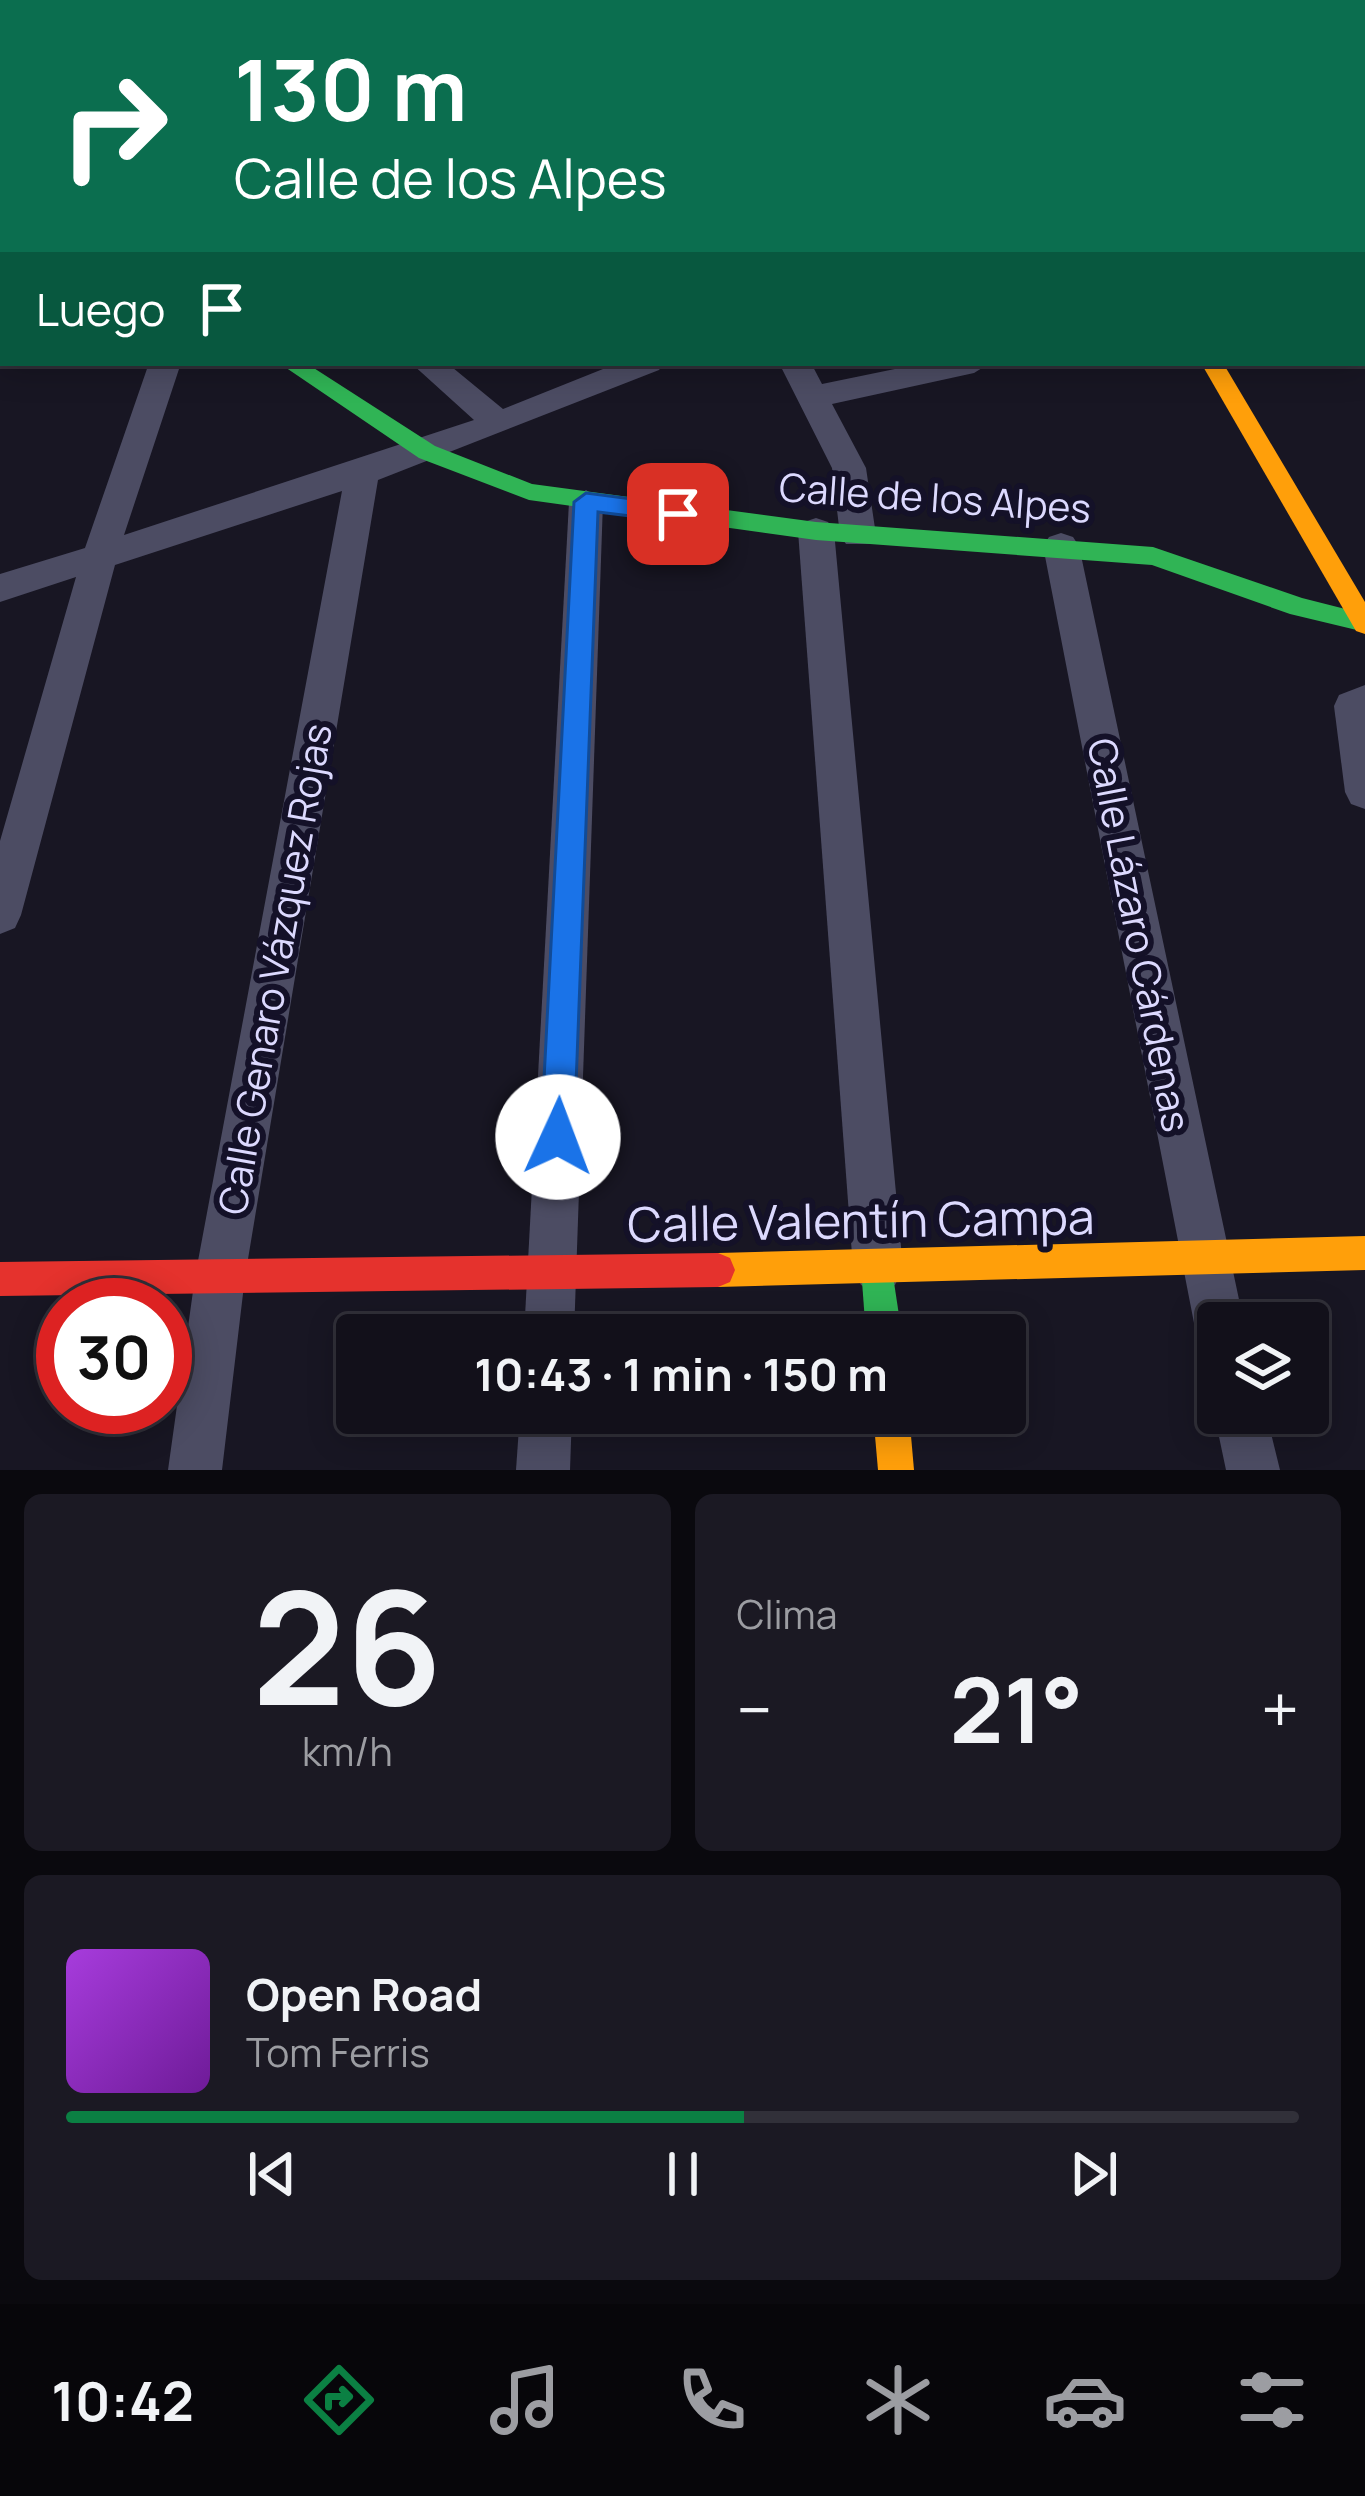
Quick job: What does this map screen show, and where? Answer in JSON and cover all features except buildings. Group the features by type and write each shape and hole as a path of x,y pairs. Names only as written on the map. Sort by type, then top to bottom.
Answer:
{"street":[{"path":"0,915 100,555 164,366"},
{"name":"Calle de los Alpes","path":"295,366 427,452 474,475 586,502 816,531 1153,556 1299,608 1365,624"},
{"path":"431,366 495,420"},
{"path":"0,588 427,452 495,420 640,366"},
{"path":"796,366 849,468 858,535"},
{"path":"812,397 960,366"},
{"path":"1214,366 1365,624"},
{"name":"Calle Genaro Vázquez Rojas","path":"195,1470 220,1277 363,470"},
{"path":"550,1314 586,502"},
{"path":"816,531 882,1314"},
{"name":"Calle Lázaro Cárdenas","path":"1061,546 1214,1302"},
{"path":"1365,700 1353,706 1365,792"},
{"name":"Calle Valentín Campa","path":"0,1279 878,1268 1365,1253"},
{"path":"544,1470 545,1434"},
{"path":"893,1434 896,1470"},
{"path":"1245,1434 1253,1470"}],"traffic: fast":[{"path":"295,366 427,452 529,492 816,531 1153,556 1299,607 1364,623"},
{"path":"878,1268 882,1314"}],"traffic: slow":[{"path":"1214,366 1365,624"},
{"path":"718,1270 1365,1253"},
{"path":"893,1434 896,1470"}],"traffic: jam":[{"path":"0,1279 718,1270"}],"route":[{"path":"558,1137 586,502 678,514"}]}
